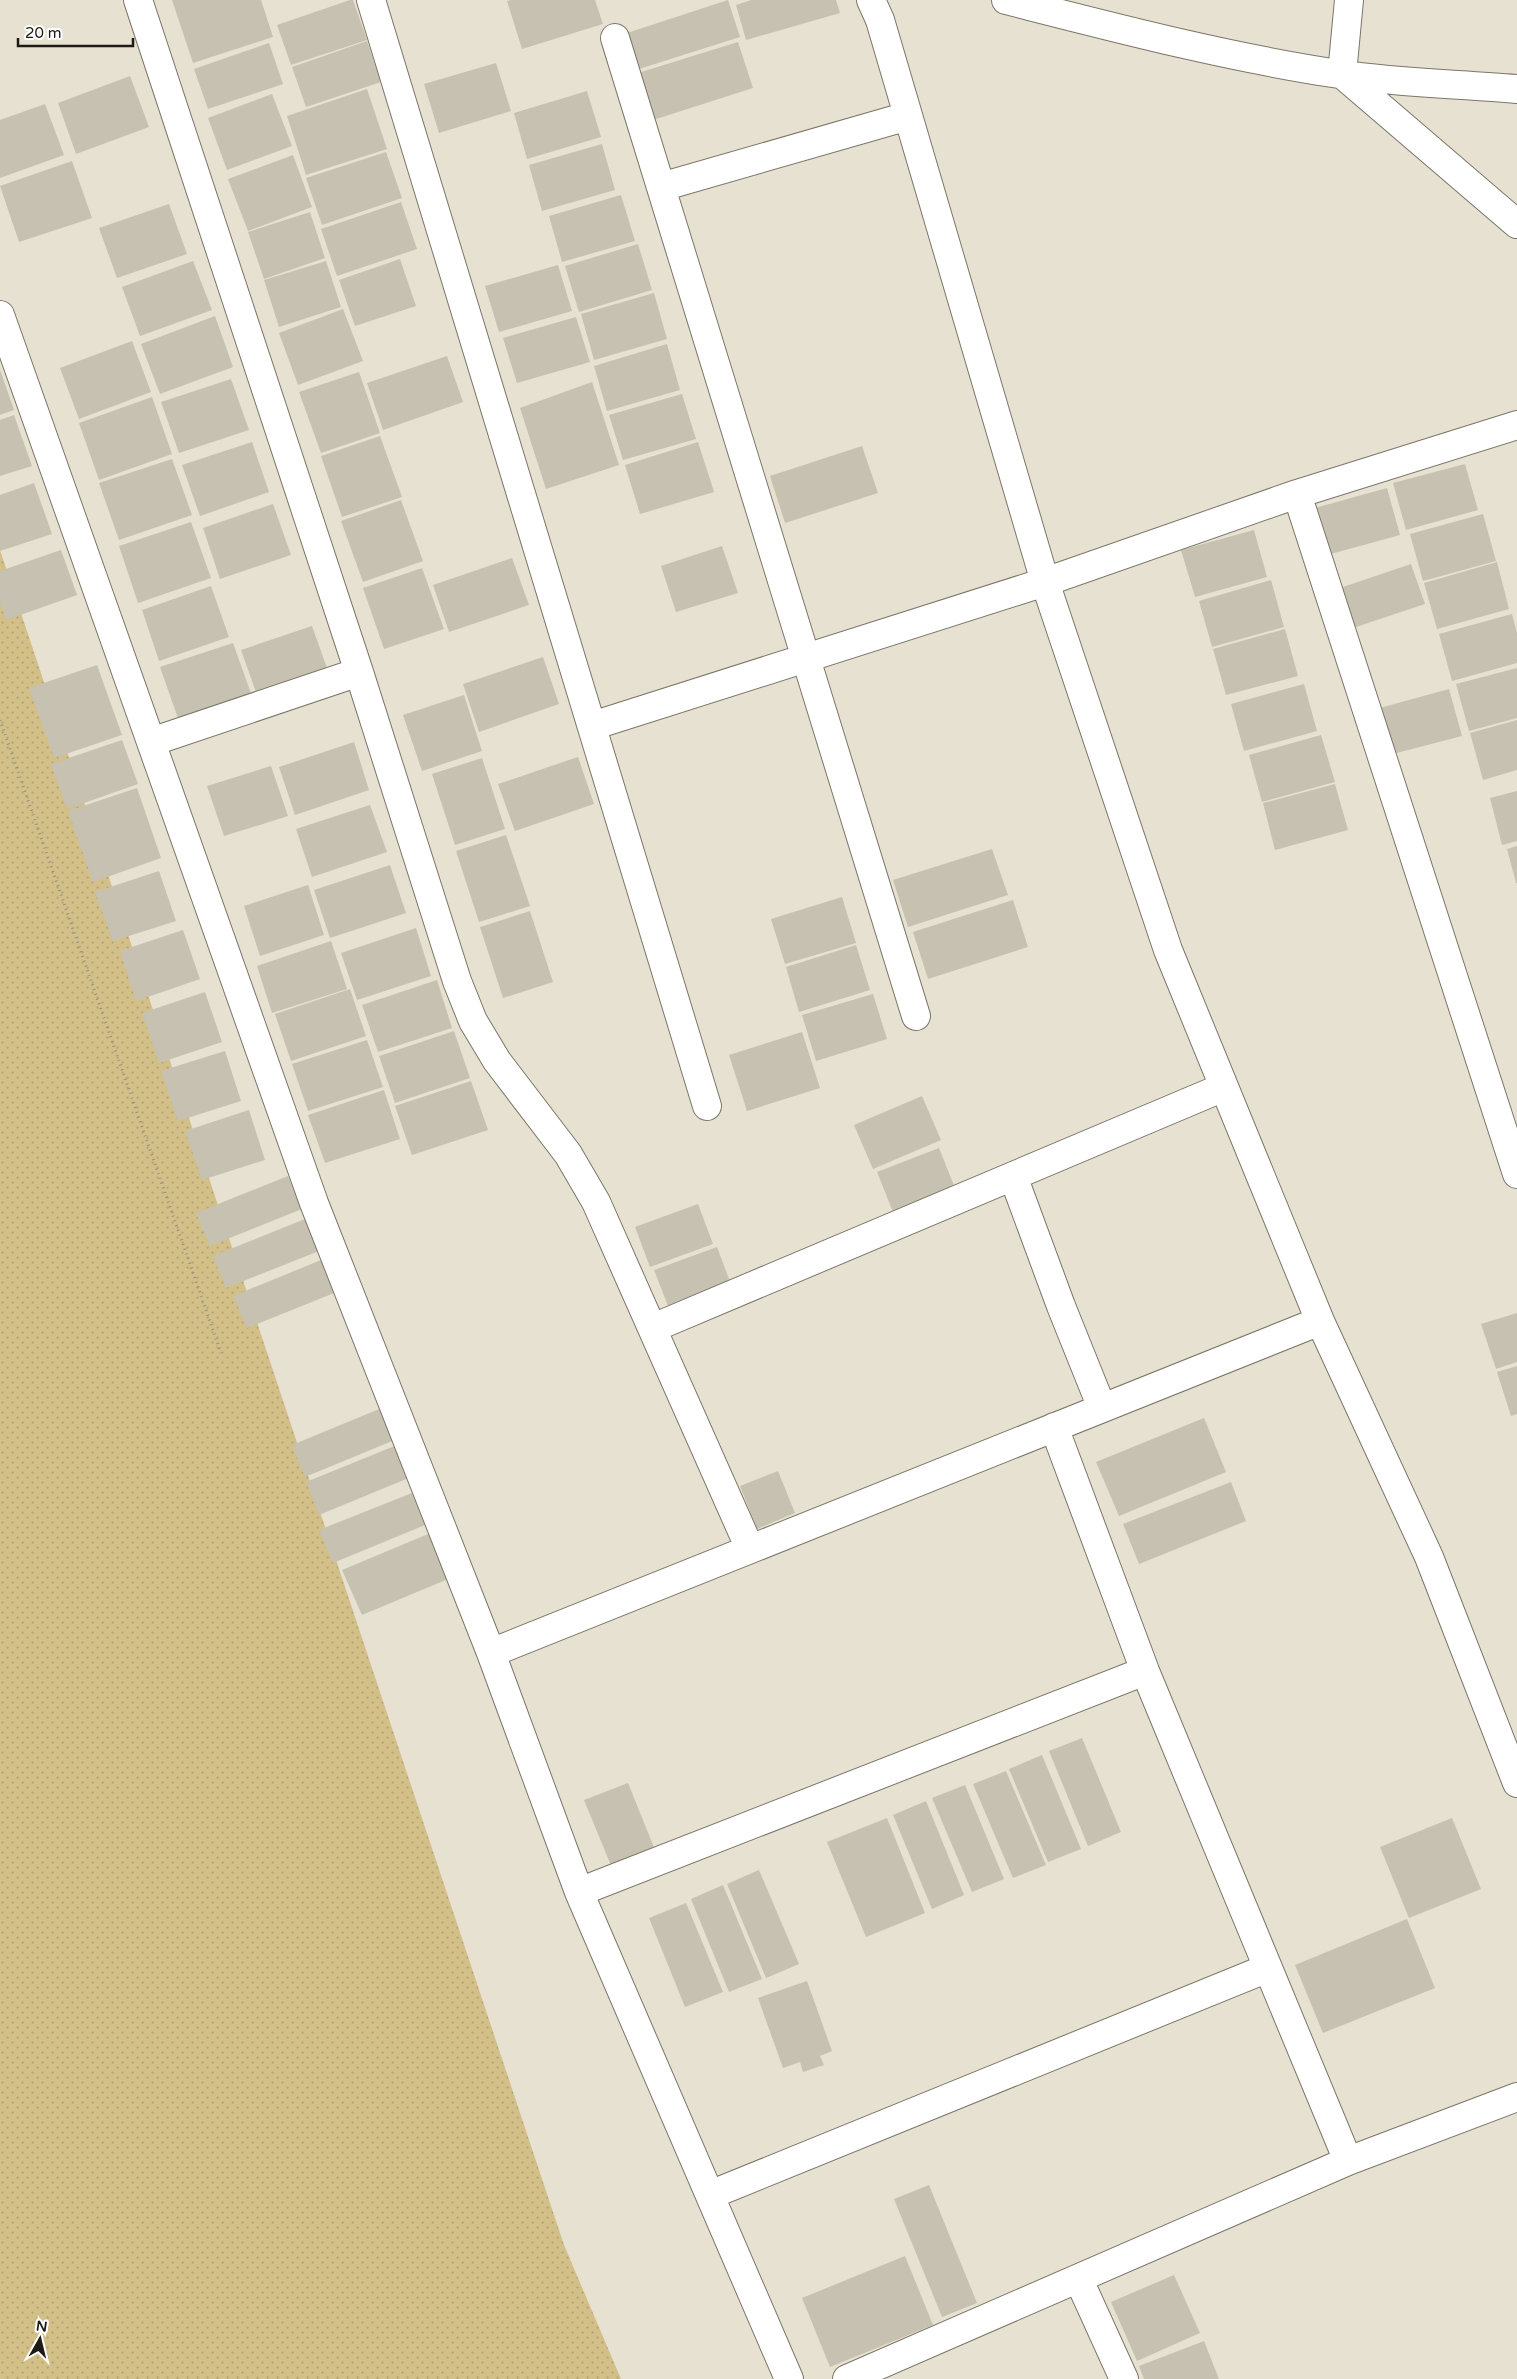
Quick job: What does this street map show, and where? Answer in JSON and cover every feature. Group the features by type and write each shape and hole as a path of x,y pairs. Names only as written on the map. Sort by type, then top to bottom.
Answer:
{"street":[{"path":"138,0 359,672 457,981 472,1021 497,1061 568,1154 596,1202 750,1549"},
{"path":"372,0 707,1106"},
{"path":"871,0 880,20 1045,582 1168,950 1320,1321 1430,1557 1517,1783"},
{"path":"1006,0 1192,48 1342,74 1517,89"},
{"path":"1342,74 1349,0"},
{"path":"615,38 916,1016"},
{"path":"1342,74 1517,224"},
{"path":"661,187 908,116"},
{"path":"0,314 314,1202 491,1652 579,1892 789,2379"},
{"path":"592,726 1045,582 1297,494 1516,428"},
{"path":"1297,494 1517,1174"},
{"path":"151,742 359,672"},
{"path":"652,1328 1224,1087"},
{"path":"1013,1176 1061,1306 1102,1408"},
{"path":"491,1652 1320,1321"},
{"path":"1054,1427 1145,1671 1348,2161"},
{"path":"579,1892 1145,1671"},
{"path":"710,2196 1268,1968"},
{"path":"847,2379 1079,2280 1348,2161 1517,2098"},
{"path":"1079,2280 1124,2379"}],"path":[{"path":"0,720 221,1353"}],"shaded area":[{"path":"0,550 564,2245 621,2379 0,2379"}],"building":[{"path":"172,0 261,0 273,37 193,63"},
{"path":"353,0 367,40 291,65 277,25"},
{"path":"595,0 603,24 522,49 507,1"},
{"path":"728,0 740,37 639,69 627,33"},
{"path":"751,0 836,0 840,13 746,40 736,5"},
{"path":"367,41 381,82 306,107 292,67"},
{"path":"738,42 753,88 653,120 638,73"},
{"path":"269,43 283,84 208,109 194,69"},
{"path":"496,63 511,111 439,133 424,84"},
{"path":"130,76 149,127 76,154 58,103"},
{"path":"367,89 387,149 306,175 287,116"},
{"path":"587,91 601,137 527,159 514,113"},
{"path":"272,94 292,146 227,170 208,118"},
{"path":"45,104 64,155 0,178 0,120"},
{"path":"602,144 615,190 542,211 529,165"},
{"path":"386,152 402,198 322,225 306,178"},
{"path":"293,155 312,207 248,231 228,179"},
{"path":"72,161 92,218 19,242 0,186"},
{"path":"621,195 635,241 562,262 549,216"},
{"path":"401,202 417,249 337,276 321,229"},
{"path":"169,204 187,254 117,278 99,228"},
{"path":"310,212 325,258 264,279 248,232"},
{"path":"638,244 652,290 579,312 565,266"},
{"path":"400,259 416,306 355,326 339,280"},
{"path":"193,261 212,310 140,336 122,287"},
{"path":"326,261 341,307 279,327 264,280"},
{"path":"558,265 572,311 499,332 485,286"},
{"path":"654,293 667,339 594,360 581,314"},
{"path":"343,309 363,361 298,385 279,333"},
{"path":"215,316 233,367 160,394 141,344"},
{"path":"576,317 590,362 517,383 503,338"},
{"path":"132,341 151,392 79,419 60,368"},
{"path":"667,344 680,390 607,411 594,366"},
{"path":"447,356 463,402 383,430 367,383"},
{"path":"0,370 14,410 0,415"},
{"path":"359,372 380,433 321,453 299,392"},
{"path":"231,379 249,430 179,453 161,402"},
{"path":"592,382 619,465 546,489 520,408"},
{"path":"682,394 696,439 623,460 609,415"},
{"path":"152,397 172,454 99,480 79,423"},
{"path":"14,415 32,466 0,476 0,420"},
{"path":"380,436 402,497 342,517 321,456"},
{"path":"252,442 269,492 200,516 182,465"},
{"path":"698,442 714,492 640,514 625,465"},
{"path":"862,446 878,493 785,523 770,476"},
{"path":"172,459 192,515 119,540 99,483"},
{"path":"1465,464 1478,510 1406,530 1393,483"},
{"path":"34,483 52,534 0,551 0,495"},
{"path":"1387,488 1400,535 1327,555 1315,508"},
{"path":"401,500 423,561 363,582 341,521"},
{"path":"273,504 291,555 220,579 203,528"},
{"path":"1483,514 1496,561 1423,581 1410,534"},
{"path":"191,522 211,578 138,603 119,546"},
{"path":"1254,530 1267,577 1195,597 1181,550"},
{"path":"722,546 738,593 676,612 661,566"},
{"path":"61,550 77,595 6,620 0,603 0,571"},
{"path":"512,558 529,605 449,632 433,585"},
{"path":"1497,562 1509,609 1437,629 1424,583"},
{"path":"1411,564 1425,604 1353,628 1340,588"},
{"path":"422,568 444,629 384,649 363,588"},
{"path":"1271,580 1284,627 1212,647 1199,601"},
{"path":"211,586 229,637 159,661 142,610"},
{"path":"1512,614 1517,633 1517,663 1452,681 1439,634"},
{"path":"312,626 328,671 257,695 241,650"},
{"path":"1285,629 1298,676 1226,695 1213,649"},
{"path":"233,643 253,699 180,724 160,667"},
{"path":"543,657 559,704 479,732 463,684"},
{"path":"97,665 122,735 54,758 29,688"},
{"path":"1517,668 1517,718 1469,731 1456,684"},
{"path":"1304,684 1317,731 1244,751 1231,704"},
{"path":"1449,689 1462,736 1389,755 1376,709"},
{"path":"464,695 482,751 422,771 403,715"},
{"path":"1517,720 1517,770 1483,780 1470,733"},
{"path":"1321,735 1335,782 1262,802 1249,755"},
{"path":"122,740 138,784 67,809 51,764"},
{"path":"354,742 369,790 295,815 279,767"},
{"path":"578,757 594,804 515,831 498,784"},
{"path":"482,758 505,829 455,845 432,774"},
{"path":"271,766 288,816 224,836 207,786"},
{"path":"1335,784 1348,830 1275,850 1263,803"},
{"path":"137,788 161,858 93,882 68,811"},
{"path":"1517,791 1517,841 1502,845 1490,798"},
{"path":"370,805 387,852 312,877 296,829"},
{"path":"506,835 530,906 479,922 456,851"},
{"path":"1517,846 1517,883 1516,883 1507,849"},
{"path":"992,849 1008,895 908,927 893,880"},
{"path":"390,865 406,913 330,938 314,890"},
{"path":"159,871 176,921 113,941 95,892"},
{"path":"308,885 324,935 260,956 244,906"},
{"path":"842,897 856,943 785,964 771,919"},
{"path":"1013,900 1028,947 928,979 913,932"},
{"path":"530,911 553,982 503,998 480,927"},
{"path":"416,928 431,976 357,1000 341,953"},
{"path":"183,930 200,979 136,1001 120,951"},
{"path":"331,941 347,989 272,1013 257,966"},
{"path":"856,945 870,990 799,1012 786,967"},
{"path":"437,980 452,1028 378,1052 362,1005"},
{"path":"350,989 366,1036 291,1061 275,1014"},
{"path":"205,992 222,1042 159,1063 142,1013"},
{"path":"873,994 887,1039 816,1061 802,1015"},
{"path":"454,1031 470,1078 395,1103 379,1056"},
{"path":"802,1032 820,1088 747,1111 729,1055"},
{"path":"367,1040 383,1087 308,1111 292,1064"},
{"path":"225,1051 241,1101 178,1121 161,1071"},
{"path":"471,1081 488,1130 412,1155 395,1106"},
{"path":"384,1090 400,1139 325,1163 308,1115"},
{"path":"922,1096 941,1140 873,1169 854,1125"},
{"path":"249,1110 265,1160 202,1180 185,1131"},
{"path":"939,1148 955,1188 893,1212 877,1172"},
{"path":"288,1176 302,1209 210,1246 196,1213"},
{"path":"698,1204 713,1244 650,1267 635,1227"},
{"path":"305,1219 319,1251 226,1288 213,1256"},
{"path":"717,1247 732,1287 670,1311 654,1270"},
{"path":"326,1258 339,1291 247,1328 233,1296"},
{"path":"1517,1313 1517,1362 1496,1369 1481,1324"},
{"path":"1517,1366 1517,1414 1511,1416 1497,1372"},
{"path":"384,1407 397,1439 305,1477 292,1445"},
{"path":"1204,1418 1226,1472 1119,1516 1096,1462"},
{"path":"397,1445 411,1477 319,1515 306,1482"},
{"path":"778,1471 795,1513 757,1529 740,1486"},
{"path":"1231,1482 1246,1521 1139,1564 1123,1524"},
{"path":"412,1493 425,1525 333,1563 319,1530"},
{"path":"433,1532 453,1577 362,1615 342,1570"},
{"path":"1082,1738 1121,1832 1088,1846 1049,1751"},
{"path":"1042,1755 1081,1849 1048,1862 1009,1769"},
{"path":"1006,1771 1046,1865 1013,1878 973,1784"},
{"path":"628,1783 655,1850 612,1868 584,1800"},
{"path":"965,1785 1004,1879 972,1892 932,1798"},
{"path":"926,1801 964,1895 932,1909 893,1815"},
{"path":"887,1818 925,1913 866,1937 827,1842"},
{"path":"1452,1818 1481,1889 1409,1918 1380,1847"},
{"path":"759,1870 799,1964 766,1978 727,1884"},
{"path":"723,1885 762,1979 729,1992 691,1899"},
{"path":"686,1903 723,1992 685,2007 649,1918"},
{"path":"1407,1919 1435,1988 1323,2033 1295,1965"},
{"path":"807,1981 832,2051 820,2056 824,2065 803,2072 800,2062 783,2068 758,1998"},
{"path":"929,2185 977,2303 942,2317 894,2199"},
{"path":"905,2256 933,2325 830,2367 802,2298"},
{"path":"1174,2275 1200,2333 1137,2361 1111,2302"},
{"path":"1204,2341 1219,2379 1144,2379 1139,2366"}]}
